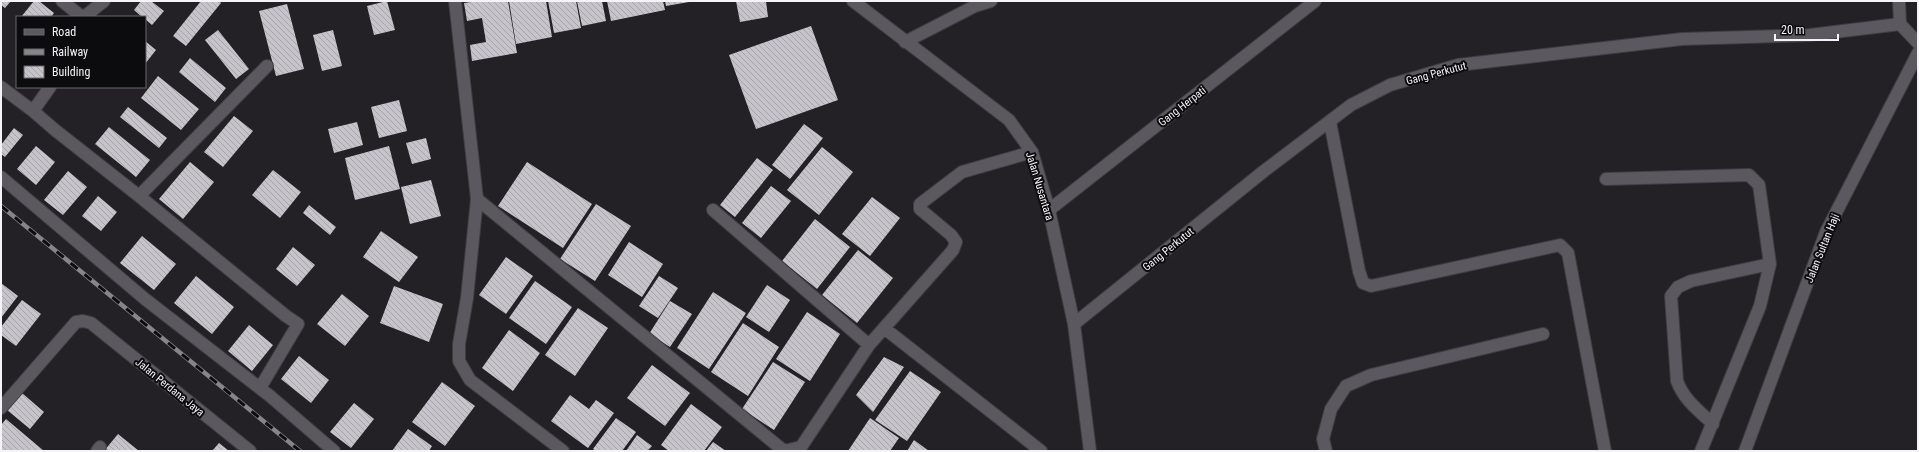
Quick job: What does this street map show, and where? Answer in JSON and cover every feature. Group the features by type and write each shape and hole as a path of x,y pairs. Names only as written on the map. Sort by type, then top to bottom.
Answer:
{"street":[{"path":"62,1 82,16"},
{"path":"84,16 104,1"},
{"path":"455,1 477,199 467,298 459,344 459,361 470,380 563,451"},
{"name":"Jalan Nusantara","path":"852,1 1009,120 1032,152 1050,210 1074,324 1090,451"},
{"path":"905,42 975,6 991,1"},
{"name":"Gang Herpati","path":"1050,210 1315,1"},
{"path":"1899,1 1900,24 1918,43"},
{"name":"Gang Perkutut","path":"1074,324 1264,171 1351,105 1390,86 1458,65 1682,39 1810,35 1900,24"},
{"name":"Jalan Sultan Haji","path":"1745,451 1826,232 1918,53"},
{"path":"139,196 267,66"},
{"path":"1,87 139,196 286,316 298,324 260,388"},
{"path":"33,111 49,88"},
{"path":"1330,122 1360,271 1364,283 1371,286 1560,245 1568,252 1605,451"},
{"path":"477,199 784,451 804,449 869,345 953,250 956,242 951,235 920,209 920,204 962,172 1032,152"},
{"path":"1606,179 1749,175 1759,185 1770,264 1760,306 1701,451"},
{"path":"1,177 145,299 260,388 334,451"},
{"path":"713,210 869,345"},
{"path":"1713,424 1687,400 1679,387 1671,296 1678,287 1691,281 1770,264"},
{"name":"Jalan Perdana Jaya","path":"1,408 76,322 83,321 91,323 250,451"},
{"path":"884,328 1041,451"},
{"path":"1326,451 1323,440 1331,409 1346,386 1371,375 1543,334"}],"building":[{"path":"1,1 11,1 5,8 1,5"},
{"path":"34,1 39,1 54,13 52,16 22,16"},
{"path":"141,1 151,1 164,11 152,25 146,20 146,16 141,16 134,10"},
{"path":"201,1 219,1 221,3 186,46 173,36"},
{"path":"387,1 395,30 374,35 367,6"},
{"path":"478,1 508,1 517,53 472,61 470,45 486,42 482,18 467,21 464,3"},
{"path":"509,1 546,1 552,37 516,44"},
{"path":"548,1 576,1 581,28 554,33"},
{"path":"577,1 602,1 606,21 582,26"},
{"path":"607,1 663,1 665,10 611,21"},
{"path":"665,1 689,1 689,2 666,6"},
{"path":"736,1 766,1 768,17 740,22"},
{"path":"287,4 304,69 276,76 259,11"},
{"path":"811,26 838,100 756,129 729,55"},
{"path":"218,30 249,69 236,79 205,40"},
{"path":"333,30 342,66 322,71 313,35"},
{"path":"146,42 156,50 146,63"},
{"path":"190,58 226,88 215,102 179,72"},
{"path":"158,76 199,109 181,130 141,98"},
{"path":"399,100 407,131 379,138 371,107"},
{"path":"128,107 167,138 159,148 120,117"},
{"path":"234,116 253,131 223,167 204,152"},
{"path":"357,122 363,145 334,153 328,129"},
{"path":"804,124 823,138 790,179 772,165"},
{"path":"109,127 150,160 136,177 95,144"},
{"path":"14,128 23,135 5,157 1,154 1,145"},
{"path":"426,138 431,159 412,164 406,143"},
{"path":"36,146 55,162 36,185 17,169"},
{"path":"389,146 400,189 355,200 345,158"},
{"path":"822,147 853,172 819,215 787,190"},
{"path":"757,158 773,170 735,217 720,205"},
{"path":"190,162 214,182 183,219 159,199"},
{"path":"527,162 592,204 563,248 498,206"},
{"path":"273,170 301,192 280,218 252,195"},
{"path":"68,171 87,187 63,215 44,200"},
{"path":"431,180 441,216 410,224 401,187"},
{"path":"771,186 791,201 761,238 742,223"},
{"path":"98,196 117,212 101,231 82,216"},
{"path":"872,197 900,218 870,256 842,234"},
{"path":"596,204 631,226 595,281 560,259"},
{"path":"309,205 336,227 330,235 303,213"},
{"path":"815,219 850,247 817,289 782,261"},
{"path":"381,231 418,257 399,282 363,257"},
{"path":"142,236 176,264 154,290 120,263"},
{"path":"629,242 663,264 642,297 608,275"},
{"path":"293,247 315,265 297,286 276,269"},
{"path":"858,250 893,278 857,323 822,295"},
{"path":"506,257 533,276 506,314 479,295"},
{"path":"196,276 234,307 212,334 174,303"},
{"path":"659,276 678,288 658,318 639,306"},
{"path":"535,281 572,307 546,344 509,318"},
{"path":"1,283 18,296 1,318"},
{"path":"767,285 790,300 769,332 746,317"},
{"path":"394,286 443,304 429,342 380,323"},
{"path":"713,292 746,313 709,369 677,348"},
{"path":"342,294 369,316 345,346 317,324"},
{"path":"22,300 41,314 16,346 1,335 1,327"},
{"path":"670,301 692,314 670,347 649,334"},
{"path":"578,308 608,328 575,376 545,355"},
{"path":"807,312 840,334 810,381 776,359"},
{"path":"743,323 779,347 748,396 711,372"},
{"path":"249,325 273,345 252,371 228,351"},
{"path":"509,330 540,353 513,391 482,368"},
{"path":"299,356 329,380 311,403 281,379"},
{"path":"884,357 904,367 873,412 856,395"},
{"path":"773,362 805,382 774,430 742,409"},
{"path":"652,365 690,393 665,426 627,398"},
{"path":"910,371 941,392 907,441 875,420"},
{"path":"442,382 475,406 445,446 412,422"},
{"path":"22,393 44,412 30,429 7,410"},
{"path":"570,395 589,409 596,400 614,413 588,448 551,421"},
{"path":"354,403 374,419 351,448 330,432"},
{"path":"691,404 722,427 704,451 669,451 661,445"},
{"path":"616,418 636,432 622,451 596,451 593,449"},
{"path":"870,418 899,438 890,451 848,451"},
{"path":"6,419 44,451 1,451 1,425"},
{"path":"408,429 432,446 429,451 392,451"},
{"path":"118,434 139,451 104,451"},
{"path":"637,435 652,446 647,451 626,451"},
{"path":"914,440 929,451 907,451"},
{"path":"713,442 726,451 706,451"},
{"path":"219,443 229,451 212,451"}],"railway":[{"path":"1,206 300,451"}]}
